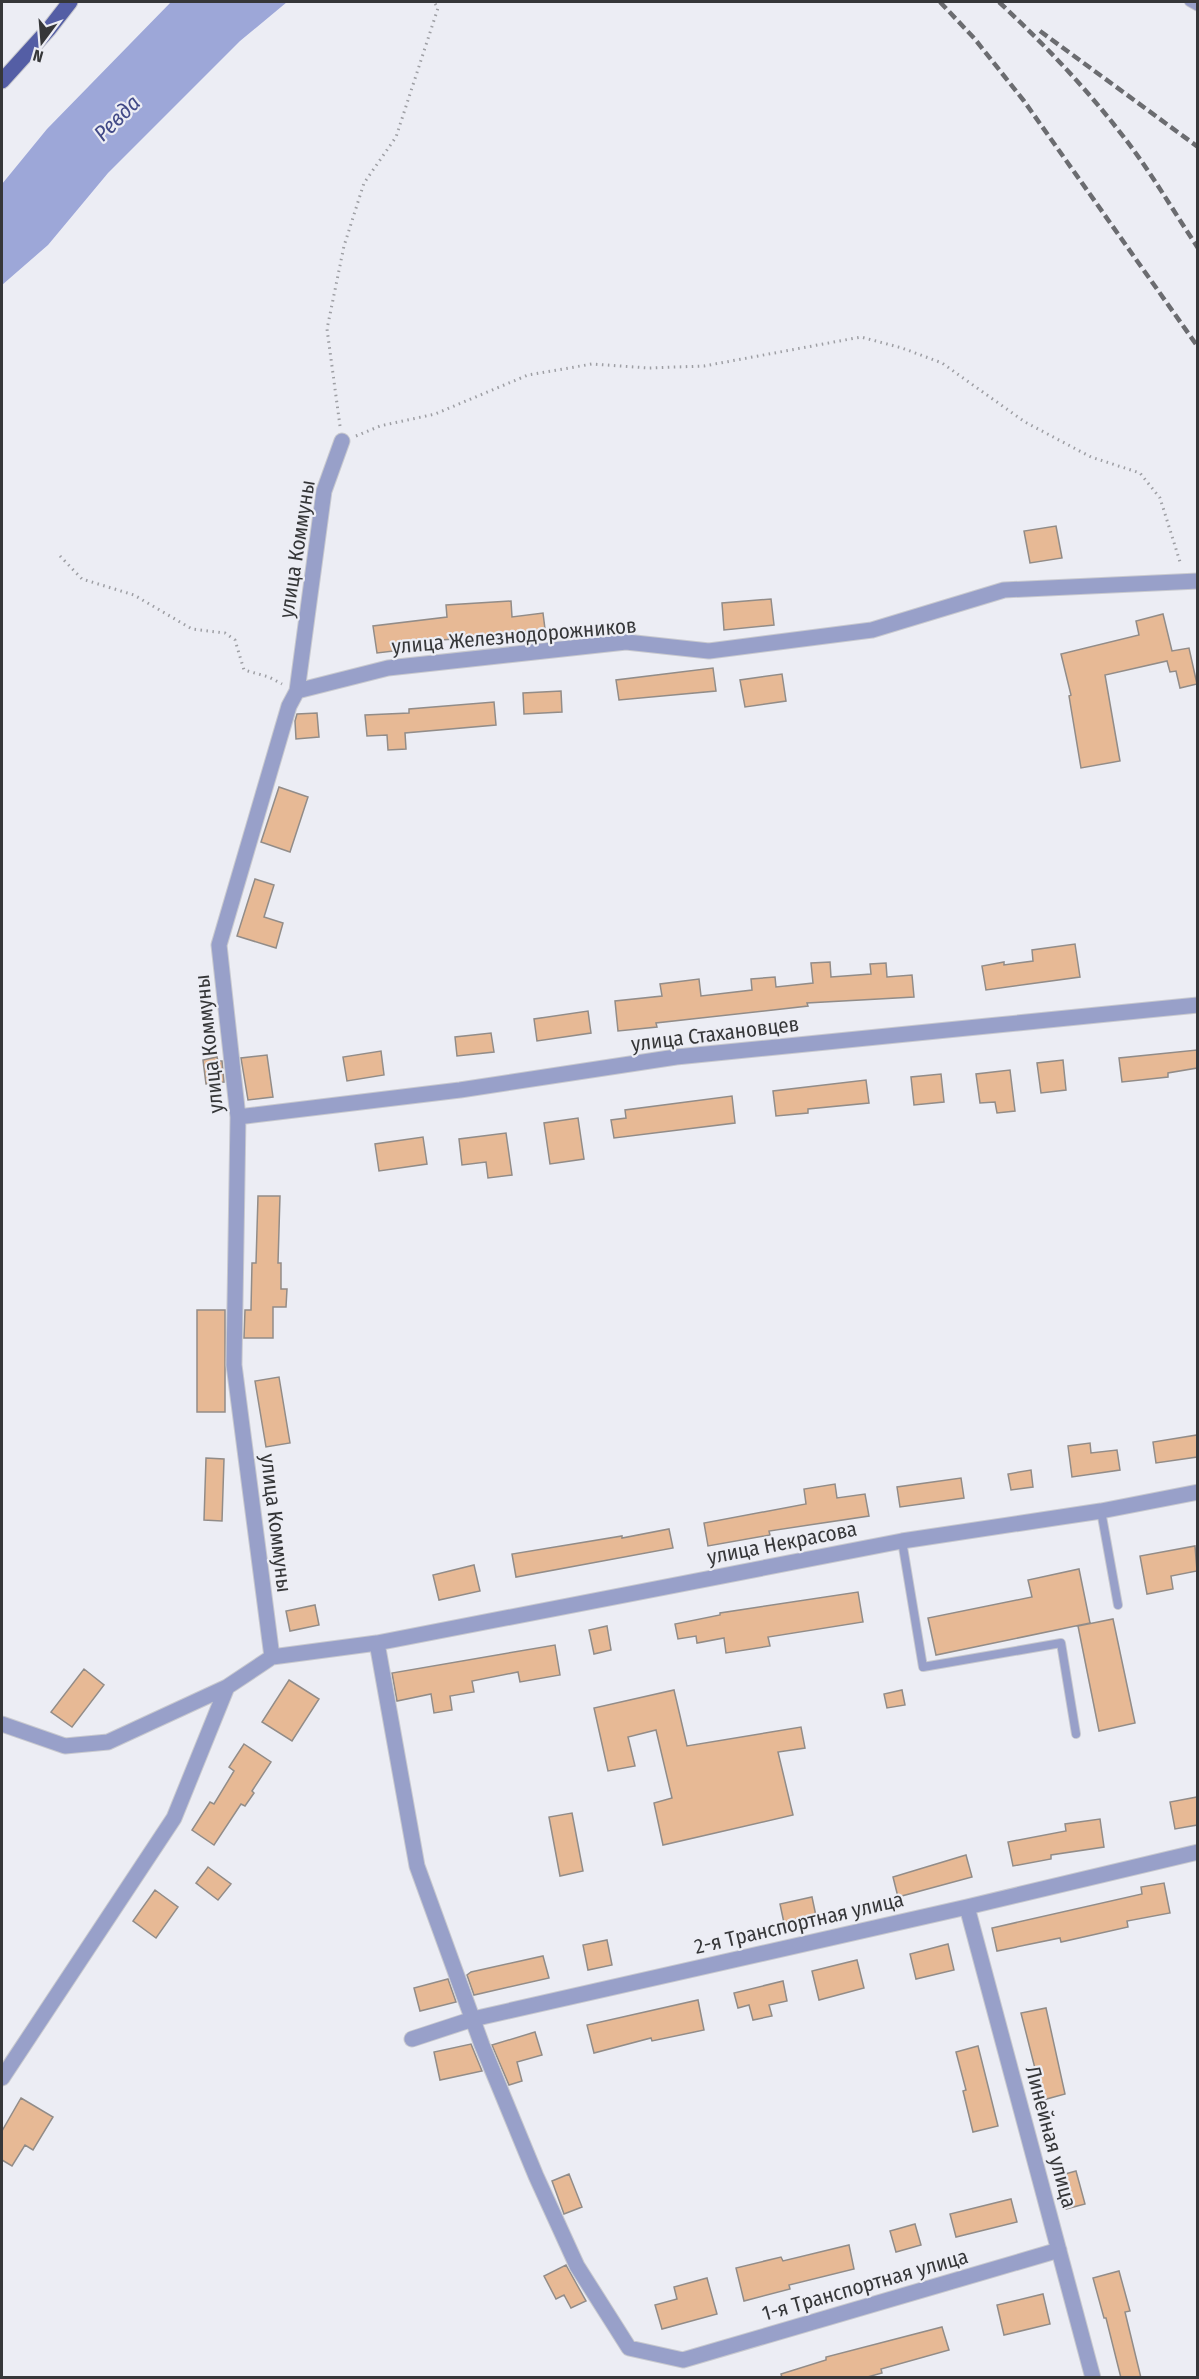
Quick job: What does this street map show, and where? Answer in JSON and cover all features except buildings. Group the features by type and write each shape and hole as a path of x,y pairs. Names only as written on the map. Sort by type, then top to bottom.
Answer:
{"main road":[{"path":"2,81 70,2"}],"street":[{"name":"улица Коммуны","path":"272,1657 234,1365 238,1117 219,945 289,706 297,691 324,491 342,441"},
{"name":"улица Железнодорожников","path":"297,691 388,668 615,643 626,642 709,651 872,630 1004,590 1193,581"},
{"name":"улица Стахановцев","path":"238,1117 460,1090 676,1057 1197,1005"},
{"name":"улица Некрасова","path":"377,1643 902,1541 1101,1511 1197,1492"},
{"path":"2,1724 65,1746 108,1742 227,1687 272,1657 377,1643 417,1866 473,2019"},
{"path":"2,2078 174,1818 227,1687"},
{"name":"2-я Транспортная улица","path":"412,2039 473,2019 967,1907 1197,1852"},
{"name":"Линейная улица","path":"967,1907 1093,2378"},
{"name":"1-я Транспортная улица","path":"473,2019 536,2176 578,2266 629,2348 683,2360 1059,2250"}],"lane":[{"path":"1189,2 1197,7"},
{"path":"1101,1511 1118,1605"},
{"path":"902,1541 922,1667 1061,1643 1076,1734"}],"path":[{"path":"434,2 438,8 396,137 364,183 339,267 327,329 342,441 380,426 435,414 528,375 592,364 649,368 705,366 861,337 902,348 942,363 1025,422 1091,457 1140,473 1160,498 1193,581"},
{"path":"60,556 82,579 134,595 192,630 225,633 235,640 244,670 269,677 297,691"}],"water":[{"name":"Ревда","path":"171,2 287,2 240,41 108,173 48,245 2,285 2,184 47,129"}],"railway":[{"path":"940,2 974,38 1024,101 1198,347"},
{"path":"999,2 1066,68 1112,121 1145,166 1198,248"},
{"path":"1040,31 1198,147"}]}
